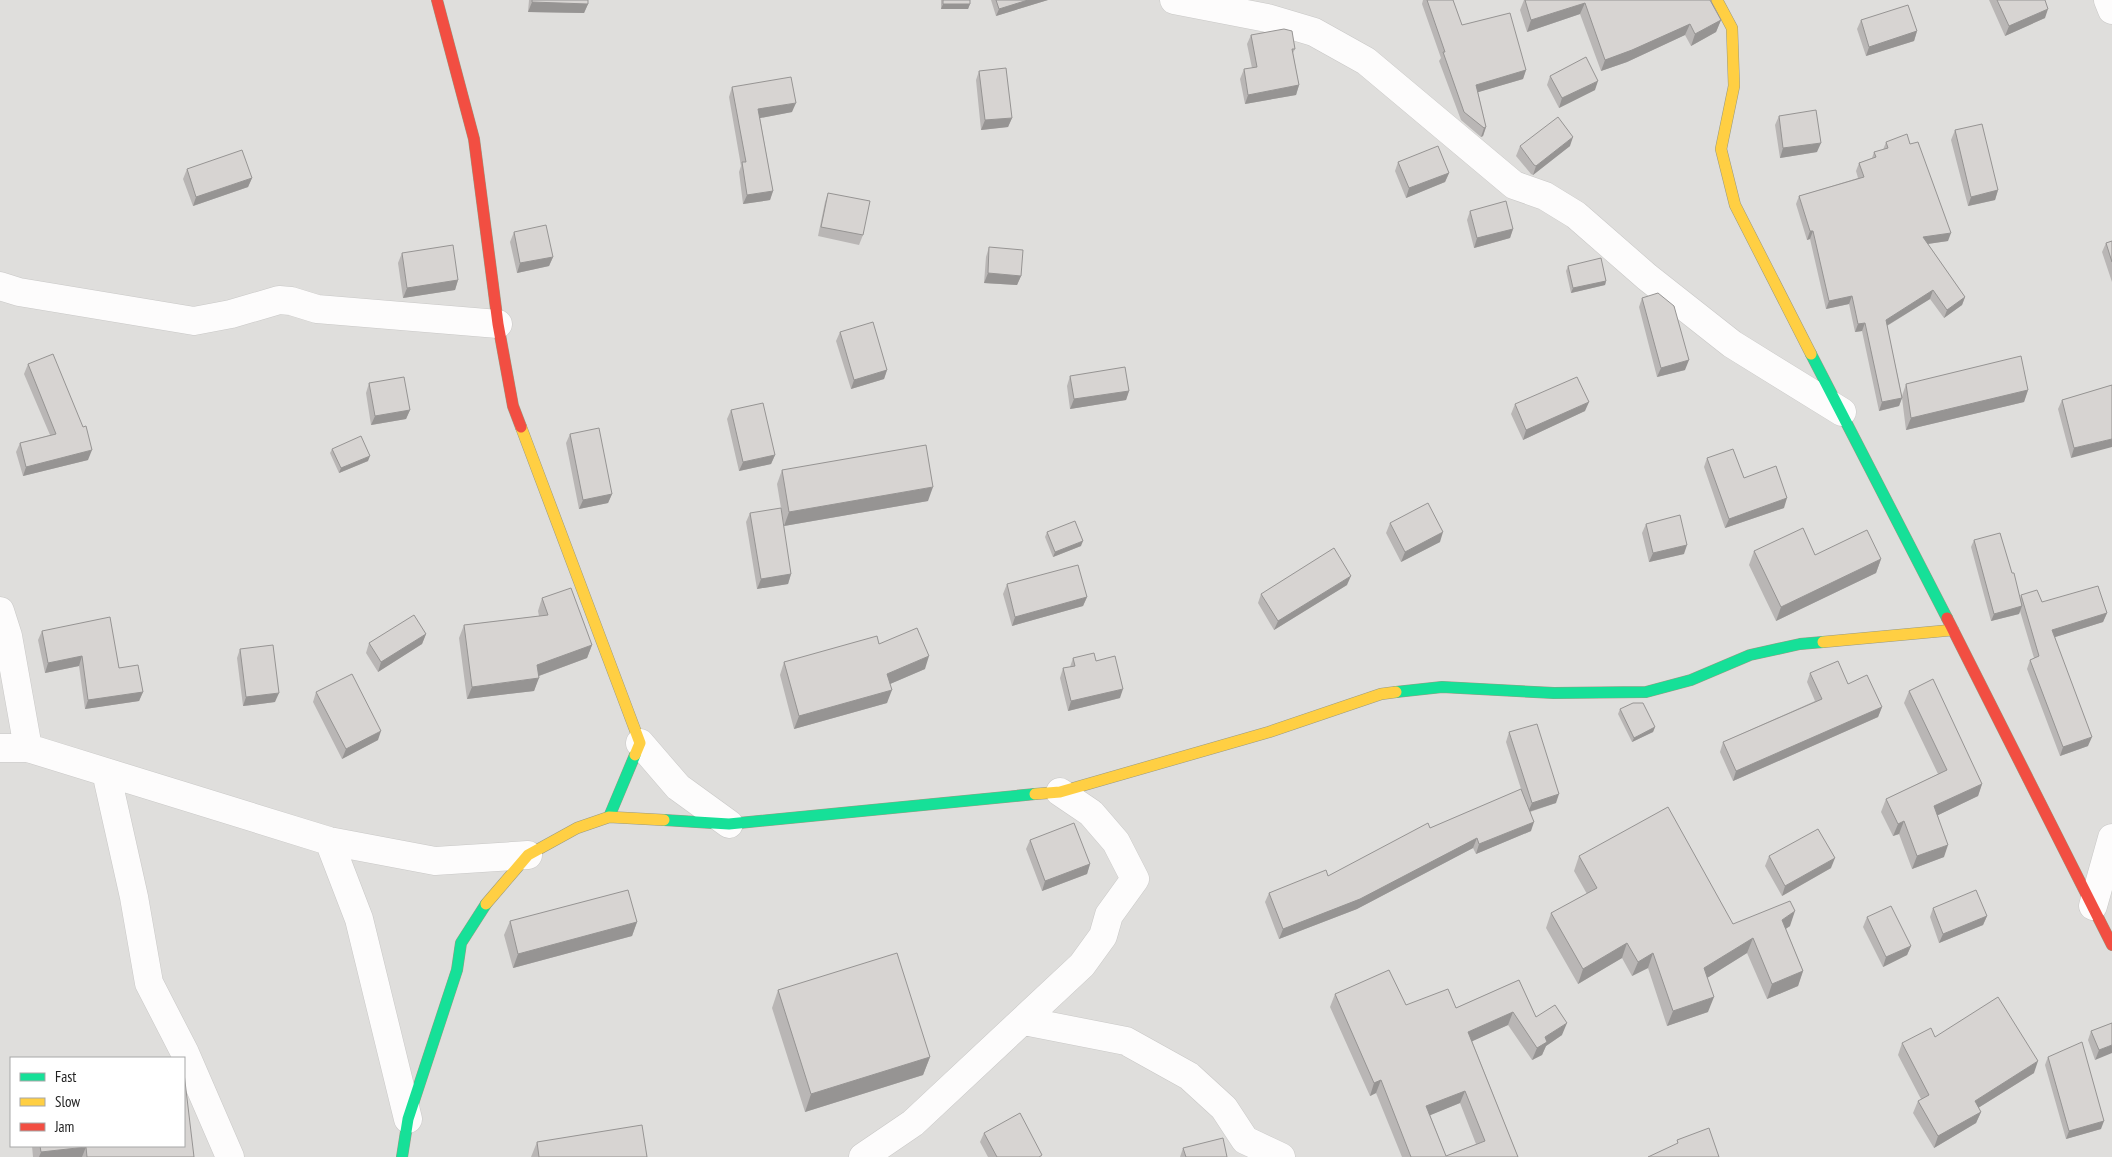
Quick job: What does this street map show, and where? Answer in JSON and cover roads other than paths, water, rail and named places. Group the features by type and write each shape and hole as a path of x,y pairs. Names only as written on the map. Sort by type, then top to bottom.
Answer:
{"street":[{"path":"437,0 474,139 498,324 513,406 640,742 678,787 728,824"},
{"path":"1174,0 1267,18 1314,32 1366,61 1514,185 1545,196 1576,215 1647,277 1732,344 1842,412"},
{"path":"1717,0 1732,28 1734,86 1721,149 1735,205 2112,945"},
{"path":"2108,0 2112,10"},
{"path":"0,286 19,292 194,321 230,314 279,300 292,300 317,309 498,324"},
{"path":"0,611 8,636 28,748"},
{"path":"402,1157 408,1119 457,970 461,942 480,912 528,855 577,828 609,817 728,824 1060,792 1268,732 1381,694 1442,687 1554,693 1646,692 1691,680 1750,655 1800,644 1953,630"},
{"path":"609,817 640,742"},
{"path":"0,748 28,748 329,840 435,861 528,855"},
{"path":"106,772 134,897 149,984 185,1053 230,1157"},
{"path":"863,1157 913,1123 1082,965 1103,936 1109,915 1135,879 1116,842 1091,813 1060,792"},
{"path":"2093,906 2112,838"},
{"path":"329,840 359,919 408,1119"},
{"path":"1024,1020 1126,1041 1189,1076 1224,1108 1245,1140 1282,1157"}]}
